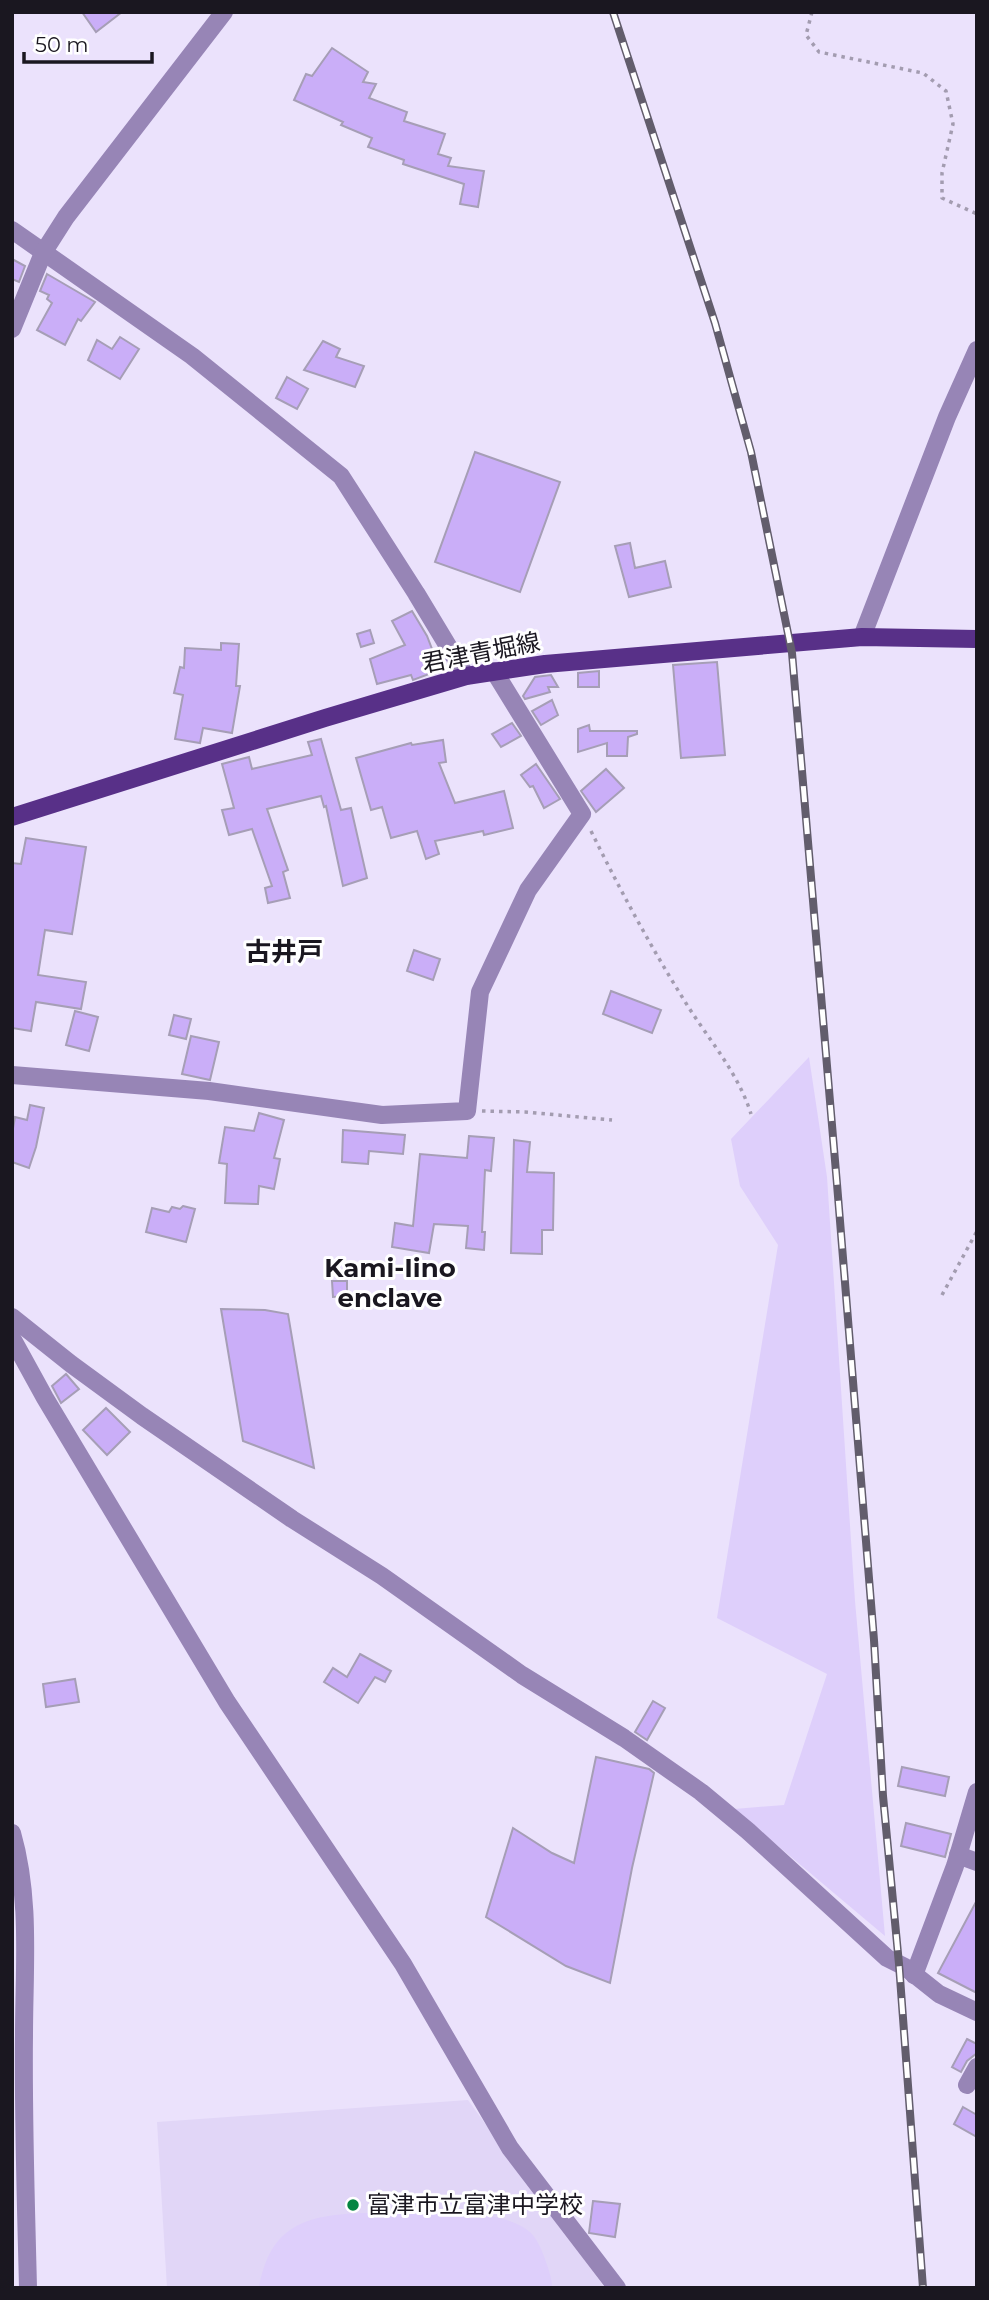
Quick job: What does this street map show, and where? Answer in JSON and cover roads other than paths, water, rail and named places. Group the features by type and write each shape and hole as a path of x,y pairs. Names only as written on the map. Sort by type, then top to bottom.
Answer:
{"main road":[{"name":"君津青堀線","path":"12,817 466,676 545,664 862,637 977,639"}],"street":[{"path":"12,329 43,253 65,217 224,12"},
{"path":"12,230 192,356 341,476 466,676"},
{"path":"862,637 947,417 977,350"},
{"path":"12,1075 209,1091 382,1115 467,1111 480,992 528,890 582,814 494,671"},
{"path":"12,1318 153,1424 292,1519 382,1576 523,1675 624,1738 701,1792 887,1958 939,1994 977,2012"},
{"path":"12,1338 52,1410 227,1702 403,1964 510,2148 617,2288"},
{"path":"914,1975 958,1855 977,1792"},
{"path":"12,1833 19,1856 26,1924 18,2009 28,2288"},
{"path":"958,1855 977,1862"},
{"path":"967,2085 977,2067"}],"railway":[{"path":"613,12 715,323 751,452 792,653 874,1640 883,1796 899,1964 923,2288"}],"place":[{"name":"富津市立富津中学校","path":"353,2205"}],"district":[{"name":"古井戸","path":"284,952"},
{"name":"Kami-Iino enclave","path":"390,1283"}]}
